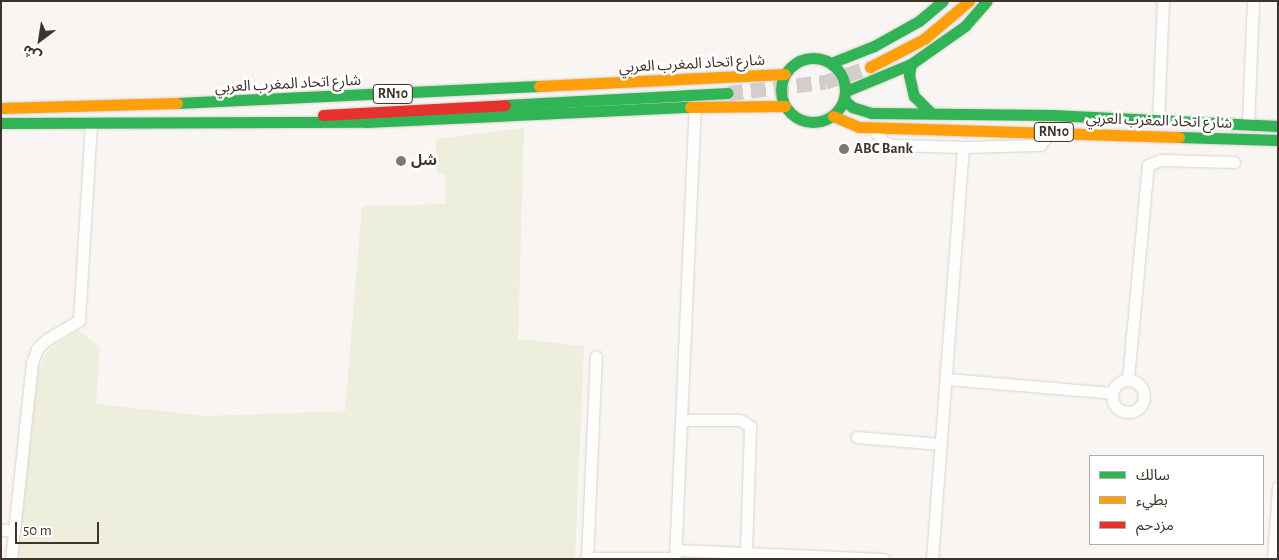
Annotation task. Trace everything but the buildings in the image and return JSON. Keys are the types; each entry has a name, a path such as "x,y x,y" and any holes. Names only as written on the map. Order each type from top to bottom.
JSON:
{"main road":[{"path":"944,1 919,21 882,42 831,63 806,59 785,74 781,93 785,106 806,122 816,123 832,116 845,96 912,64 965,26 987,1"},
{"path":"870,67 924,39 969,1"},
{"path":"831,63 842,75 845,96"},
{"path":"912,64 909,75 912,91 921,106 930,112"},
{"name":"شارع اتحاد المغرب العربي","path":"1,108 220,102 785,74"},
{"path":"219,121 728,93"},
{"name":"شارع اتحاد المغرب العربي","path":"845,96 862,112 930,112 1278,126"},
{"name":"RN10","path":"1,123 453,120 758,104 785,106"},
{"name":"شارع اتحاد المغرب العربي","path":"832,116 845,124 873,128 1278,140"}],"street":[{"path":"1158,120 1163,1"},
{"path":"1248,125 1253,1"},
{"path":"676,555 695,108"},
{"path":"11,559 32,362 37,349 46,340 79,320 91,122"},
{"path":"873,128 883,142 893,145 963,147 1040,145 1050,132"},
{"path":"932,559 963,147"},
{"path":"1128,379 1148,166 1161,160 1234,162"},
{"path":"596,356 587,558 746,551 884,559"},
{"path":"947,379 1112,393"},
{"path":"1112,393 1119,409 1136,410 1144,401 1143,388 1128,379"},
{"path":"1112,393 1118,383 1128,379"},
{"path":"683,420 740,420 750,426 746,551"},
{"path":"857,437 941,444"},
{"path":"1273,559 1278,487"},
{"path":"1,530 14,530"}],"green space":[{"path":"524,128 518,339 584,346 575,559 17,559 38,371 49,349 78,330 100,347 96,404 206,416 345,411 362,206 445,204 445,175 437,173 436,139"}],"tunnel":[{"path":"728,93 825,82 870,67"}],"traffic: fast":[{"path":"831,63 874,46 919,21 943,1"},
{"path":"846,91 911,64 965,26 987,1"},
{"path":"807,58 819,58 836,67 843,78 845,90 843,102 836,113 819,122 807,122 795,117 786,108 781,96 781,84 786,72 795,63 807,58"},
{"path":"911,64 909,75 914,96 930,112"},
{"path":"177,103 539,86"},
{"path":"505,105 728,93"},
{"path":"844,100 852,107 872,113 1052,115 1278,126"},
{"path":"1,123 366,122 690,107"},
{"path":"1179,137 1278,140"}],"traffic: slow":[{"path":"870,67 924,39 969,1"},
{"path":"539,86 785,74"},
{"path":"1,108 177,103"},
{"path":"690,107 785,106"},
{"path":"833,116 859,127 1179,137"}],"traffic: jam":[{"path":"323,115 505,105"}],"place":[{"name":"ABC Bank","path":"844,149"},
{"name":"شل","path":"401,161"}]}
